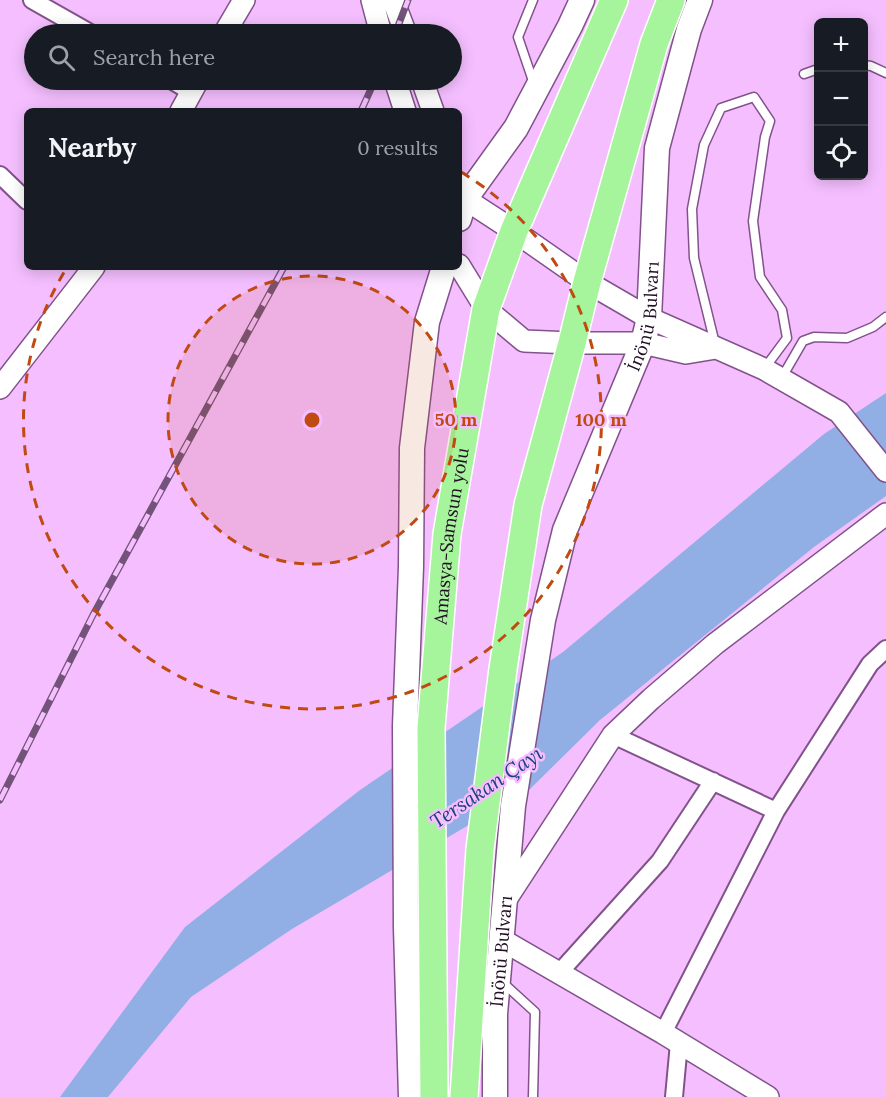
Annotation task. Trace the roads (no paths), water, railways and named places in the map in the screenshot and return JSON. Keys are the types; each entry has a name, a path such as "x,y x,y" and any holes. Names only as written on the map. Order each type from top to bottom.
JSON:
{"highway":[{"name":"Amasya-Samsun yolu","path":"434,1097 432,895 418,727 447,534 486,309 514,231 614,0"},
{"path":"464,1097 480,849 503,669 528,506 587,282 654,44 670,0"}],"main road":[{"path":"462,199 516,128 582,0"},
{"name":"İnönü Bulvarı","path":"495,1097 495,1014 513,806 543,620 565,530 643,343 649,318 657,148 688,29 700,0"},
{"path":"411,1097 406,928 418,727 411,567 412,448 427,322 443,270"}],"street":[{"path":"32,0 74,24"},
{"path":"230,24 244,0"},
{"path":"372,0 378,24"},
{"path":"393,0 402,24"},
{"path":"183,108 193,90"},
{"path":"398,90 404,108"},
{"path":"426,90 432,108"},
{"path":"0,175 24,198"},
{"path":"462,201 514,231 587,282 649,318 772,374 839,412 886,471"},
{"path":"0,388 92,270"},
{"path":"462,270 486,309 524,341 643,343 686,353 716,348"},
{"path":"505,901 613,735 651,699 716,644 886,514"},
{"path":"674,1097 671,1038 776,811 870,664 886,649"},
{"path":"613,735 776,811"},
{"path":"559,973 660,861 713,781"},
{"path":"502,940 768,1097"}],"lane":[{"path":"532,0 518,37 536,90"},
{"path":"868,66 886,73"},
{"path":"804,74 814,71"},
{"path":"716,348 694,258 692,209 704,145 721,108 754,97 770,121 765,137 753,221 760,277 782,310 787,338 772,374"},
{"path":"772,374 803,341 814,337 847,338 873,327 886,317"},
{"path":"499,979 535,1012 532,1097"}],"water":[{"name":"Tersakan Çayı","path":"886,393 886,496 814,547 600,720 530,789 292,929 191,997 108,1097 60,1097 185,927 360,790 563,652 824,434"}],"railway":[{"path":"399,24 408,0"},
{"path":"362,108 370,90"},
{"path":"0,800 93,615 282,270"}]}
